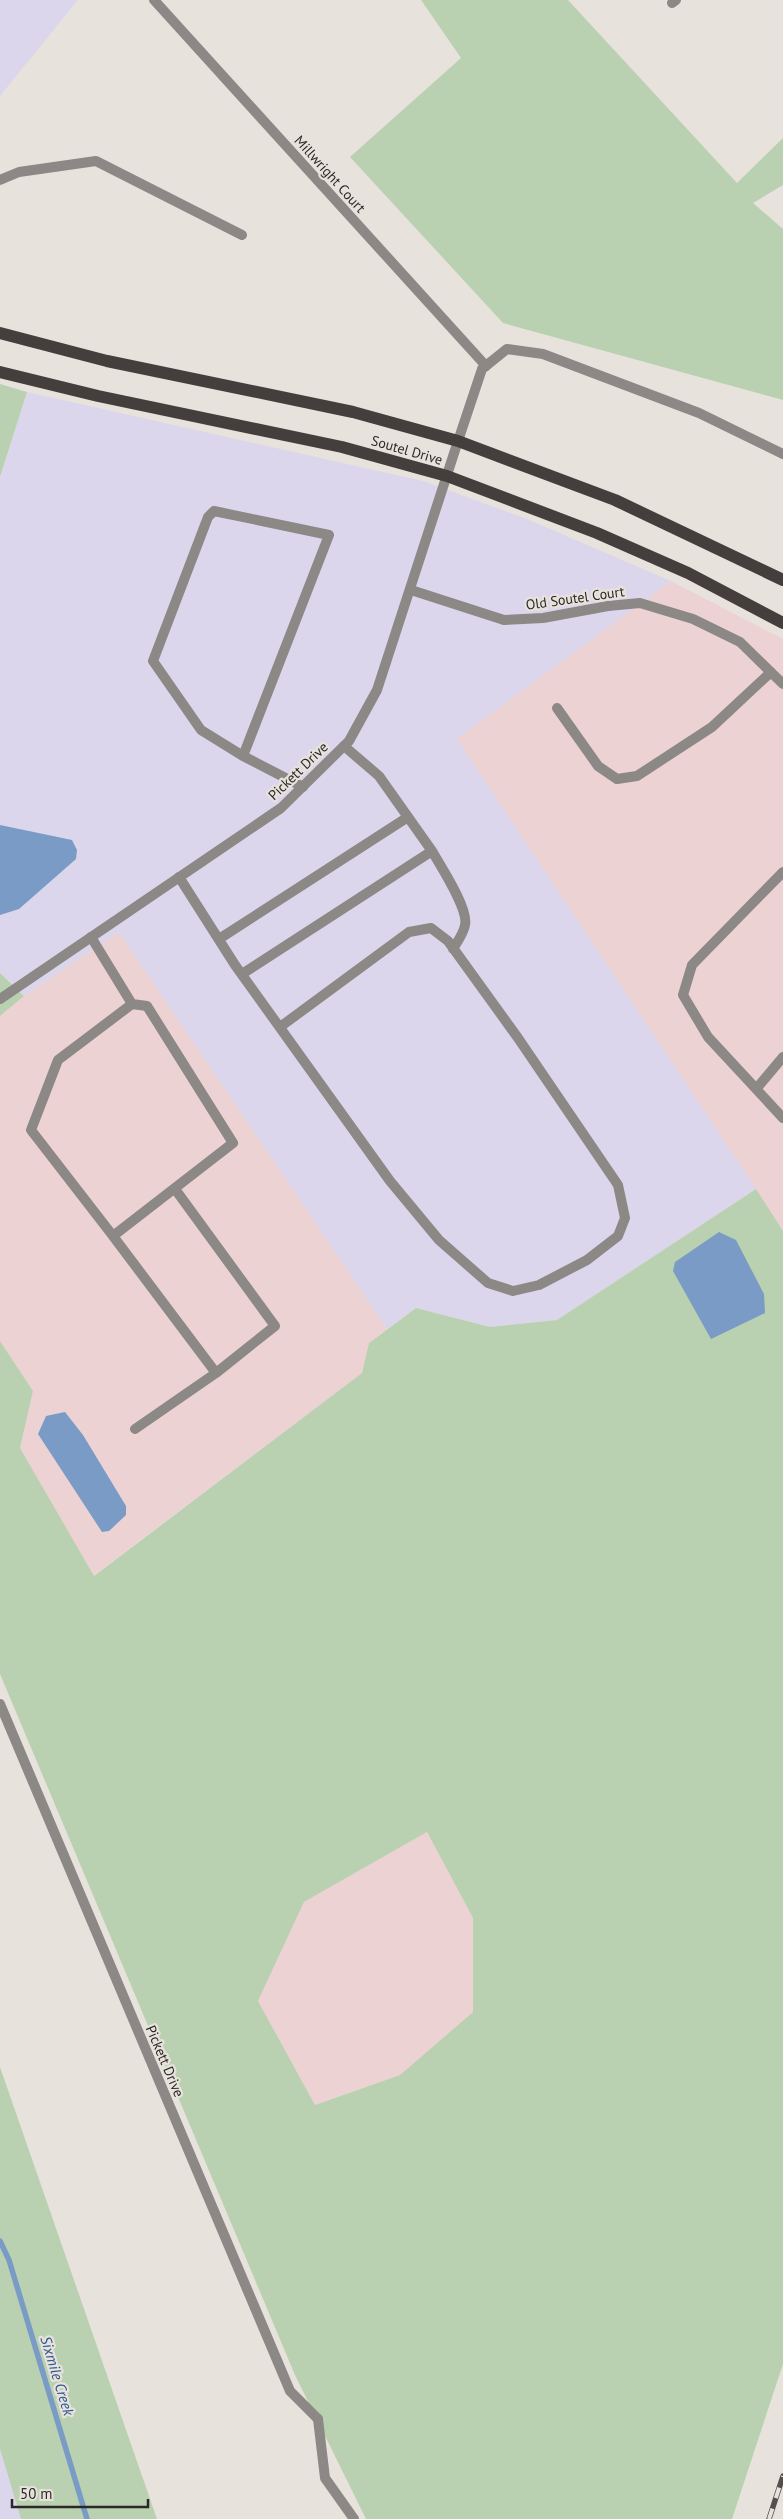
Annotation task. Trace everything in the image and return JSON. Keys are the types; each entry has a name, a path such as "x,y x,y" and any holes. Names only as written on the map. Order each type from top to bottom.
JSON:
{"main road":[{"name":"Soutel Drive","path":"0,333 107,361 354,412 458,441 615,500 783,580"},
{"name":"Soutel Drive","path":"0,372 98,396 342,447 447,476 597,533 688,573 783,623"}],"street":[{"name":"Millwright Court","path":"154,0 486,366"},
{"path":"0,180 19,172 96,161 242,235"},
{"path":"486,366 507,349 543,354 699,413 783,454"},
{"name":"Pickett Drive","path":"0,998 281,808 349,741 377,690 482,369 486,366"},
{"path":"244,756 329,535 214,511 208,517 153,661 201,730 244,756 303,786"},
{"name":"Old Soutel Court","path":"411,590 504,620 543,618 608,606 640,603 692,619 740,642 783,684"},
{"path":"557,708 598,766 617,779 637,776 712,727 771,672"},
{"path":"344,746 379,776 449,878 463,911 466,924 453,949"},
{"path":"219,939 408,817"},
{"path":"242,974 432,851"},
{"path":"783,872 692,965 683,995 708,1037 783,1118"},
{"path":"179,877 242,974 390,1181 440,1240 488,1283 513,1291 539,1285 587,1260 618,1236 625,1218 618,1185 518,1038 448,941 432,928 409,932 280,1027"},
{"path":"91,937 132,1004"},
{"path":"113,1236 233,1143 147,1006 132,1004 58,1060 31,1130 216,1373"},
{"path":"757,1088 783,1057"},
{"path":"135,1429 216,1373 275,1326 175,1189"},
{"name":"Pickett Drive","path":"0,1704 290,2391 318,2419 325,2478 354,2519"}],"shaded area":[{"path":"0,0 78,0 0,96"},
{"path":"27,392 423,481 527,519 671,581 457,739 756,1189 557,1320 490,1327 416,1308 387,1329 119,932 24,996 0,973 0,477"},
{"path":"671,581 783,639 783,1231 457,739"},
{"path":"119,932 387,1329 369,1343 362,1373 93,1576 20,1448 33,1391 0,1341 0,1016 24,996"},
{"path":"427,1832 473,1918 473,2012 400,2075 315,2105 258,2001 304,1902"},
{"path":"0,2449 21,2519 0,2519"}],"green space":[{"path":"421,0 568,0 737,183 783,138 783,185 753,203 783,229 783,400 503,323 350,157 461,58"},
{"path":"0,384 27,392 0,477"},
{"path":"0,973 24,996 0,1016"},
{"path":"756,1189 783,1231 783,2364 732,2519 366,2519 295,2375 0,1674 0,1341 33,1391 20,1448 94,1576 362,1373 369,1343 416,1308 490,1327 557,1320","holes":["427,1832 473,1918 473,2012 400,2075 315,2105 258,2001 304,1902"]},
{"path":"0,2067 157,2519 21,2519 0,2449"}],"water":[{"path":"0,825 72,840 77,850 76,859 19,909 0,915"},
{"path":"719,1232 736,1240 764,1294 765,1313 711,1339 673,1271 675,1262"},
{"path":"65,1412 83,1435 126,1506 126,1515 109,1531 102,1532 38,1434 46,1416"}],"waterway":[{"name":"Sixmile Creek","path":"0,2241 9,2260 87,2519"}],"railway":[{"path":"769,2519 783,2476"}]}
